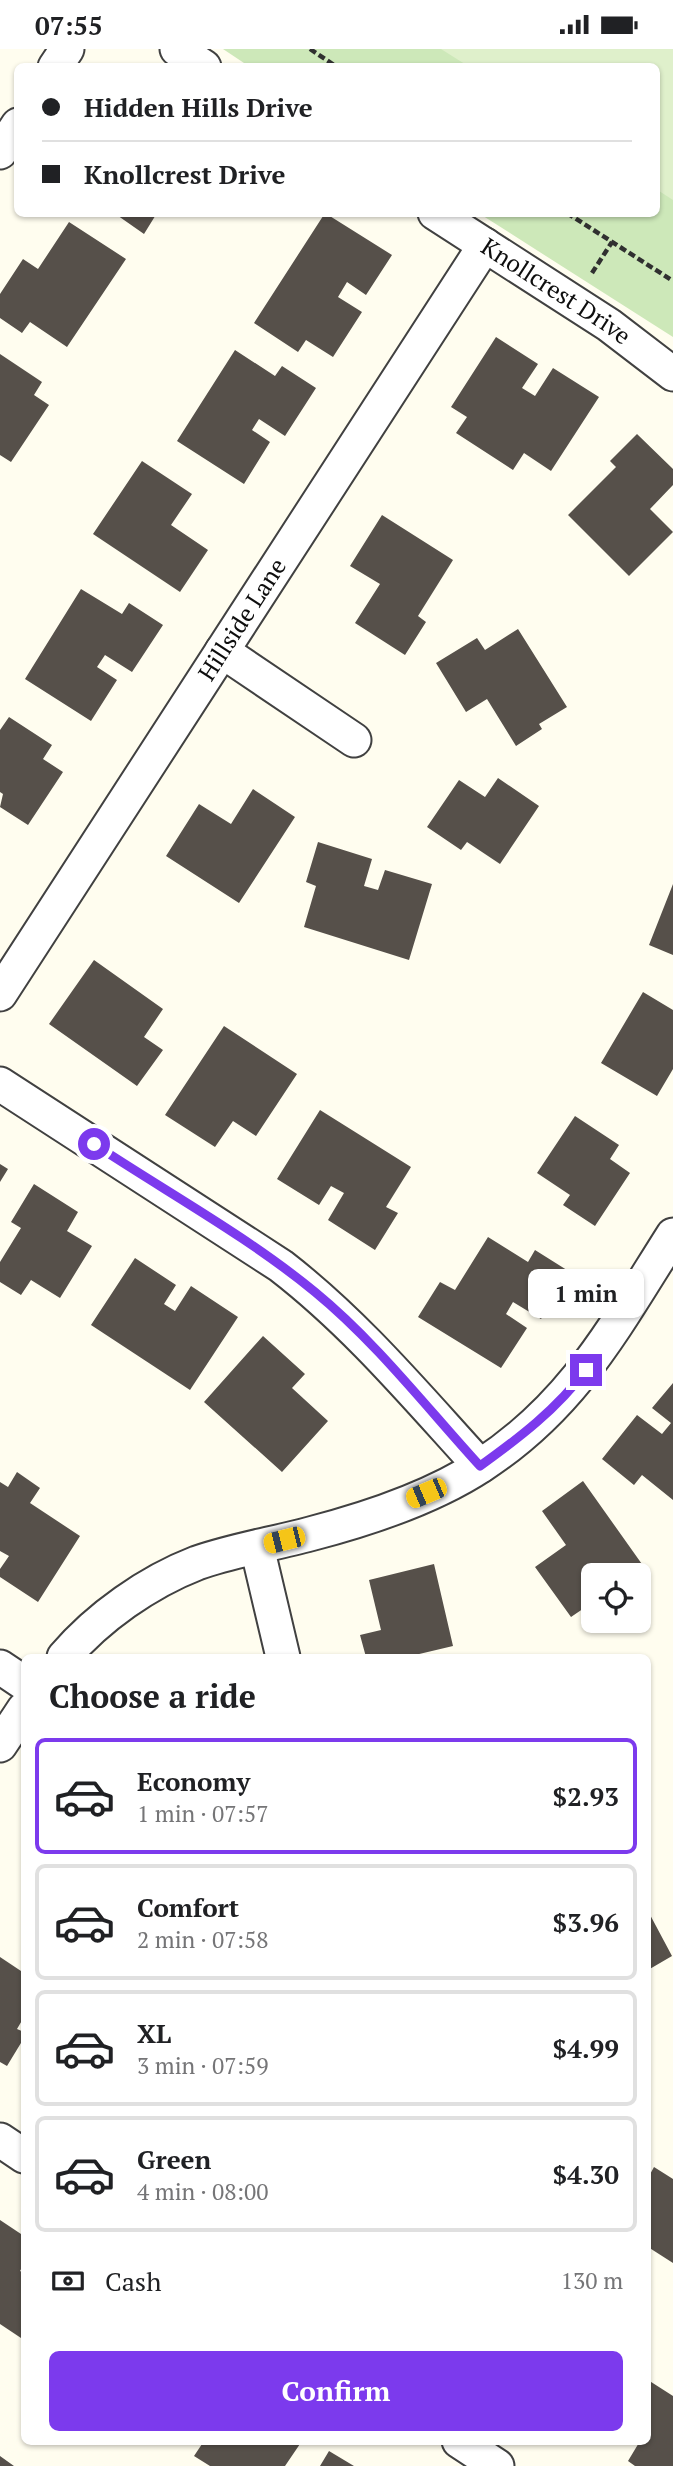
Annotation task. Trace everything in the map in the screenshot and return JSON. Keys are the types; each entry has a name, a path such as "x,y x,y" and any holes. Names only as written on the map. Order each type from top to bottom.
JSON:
{"street":[{"path":"177,49 198,63"},
{"path":"0,152 14,131"},
{"name":"Knollcrest Drive","path":"441,217 609,325 673,374"},
{"name":"Hillside Lane","path":"0,994 485,245"},
{"path":"222,651 354,740"},
{"path":"0,1084 281,1266 317,1294 353,1326 480,1466"},
{"path":"67,1654 112,1612 158,1581 198,1563 369,1517 480,1466 530,1430 572,1388 673,1235"},
{"path":"257,1547 281,1654"},
{"path":"0,1667 21,1681"},
{"path":"0,1745 21,1714"},
{"path":"0,2140 21,2155"},
{"path":"464,2445 497,2466"}],"path":[{"path":"310,49 331,63"},
{"path":"573,217 673,281"},
{"path":"587,280 612,242"}],"green space":[{"path":"223,49 673,49 673,337 485,217 660,217 660,63 244,63"},
{"path":"441,49 673,49 673,200 660,192 660,63 463,63"}],"building":[{"path":"120,217 155,217 144,234"},
{"path":"322,217 331,217 392,255 366,295 347,282 338,297 362,312 333,357 306,340 298,352 254,323"},
{"path":"69,222 126,259 67,347 30,322 22,333 0,318 0,294 23,259 38,269"},
{"path":"496,337 538,364 522,388 535,396 553,368 599,397 551,471 524,453 513,470 456,433 467,417 451,407"},
{"path":"235,350 275,376 282,366 316,388 285,436 259,419 252,430 270,442 244,484 177,441"},
{"path":"0,354 42,382 34,395 49,405 11,462 0,455"},
{"path":"637,434 673,469 673,485 650,509 673,532 629,576 568,515 616,467 610,461"},
{"path":"142,461 192,494 171,525 208,550 180,592 93,534"},
{"path":"382,515 453,560 418,616 426,622 405,655 355,623 380,584 350,566"},
{"path":"81,589 122,614 129,603 163,625 132,672 105,655 97,667 117,680 91,721 25,679"},
{"path":"518,629 567,707 539,724 542,729 516,746 487,699 466,712 436,663 477,638 485,650"},
{"path":"9,717 52,745 43,759 63,772 28,825 0,807 3,794 0,792 0,730"},
{"path":"498,778 539,806 500,864 467,842 461,850 427,827 459,780 485,797"},
{"path":"253,789 295,817 239,903 166,856 199,804 231,824"},
{"path":"318,842 372,859 364,886 378,890 385,870 432,884 409,960 304,927 316,886 306,882"},
{"path":"673,884 673,955 649,945"},
{"path":"94,960 163,1009 144,1037 163,1050 137,1086 49,1024"},
{"path":"643,992 673,1010 673,1069 657,1096 601,1063"},
{"path":"224,1026 297,1074 256,1136 233,1121 215,1147 165,1115"},
{"path":"320,1110 411,1167 386,1207 398,1213 375,1250 328,1220 344,1193 331,1186 319,1205 277,1179"},
{"path":"575,1116 619,1145 610,1159 630,1173 595,1226 563,1205 570,1195 537,1173"},
{"path":"0,1164 8,1169 0,1182"},
{"path":"34,1184 78,1212 67,1231 92,1246 60,1298 31,1280 21,1295 0,1282 0,1262 21,1228 11,1222"},
{"path":"488,1237 528,1262 535,1250 570,1272 541,1319 513,1302 506,1314 527,1328 501,1368 418,1317 440,1282 455,1290"},
{"path":"135,1258 176,1285 164,1304 175,1311 191,1286 238,1317 190,1390 91,1325"},
{"path":"263,1336 305,1374 292,1388 328,1421 282,1472 204,1402"},
{"path":"673,1383 673,1500 642,1475 634,1485 602,1459 637,1415 662,1434 671,1423 652,1408"},
{"path":"17,1472 40,1488 30,1503 80,1536 38,1602 0,1577 0,1569 9,1556 0,1551 0,1482 8,1487"},
{"path":"583,1481 641,1563 581,1563 581,1610 571,1617 535,1567 566,1545 542,1511"},
{"path":"434,1564 453,1646 419,1654 365,1654 360,1635 381,1630 369,1580"},
{"path":"651,1917 672,1956 651,1968"},
{"path":"0,1957 21,1971 21,2022 17,2029 21,2031 21,2043 7,2066 0,2062"},
{"path":"654,2167 673,2179 673,2263 651,2249 651,2172"},
{"path":"0,2220 21,2234 21,2338 0,2324"},
{"path":"651,2382 673,2396 673,2466 635,2466 628,2461 638,2445 651,2445"},
{"path":"201,2445 299,2445 285,2466 210,2466 194,2456"},
{"path":"329,2451 354,2466 320,2466"},
{"path":"0,2456 14,2466 0,2466"}],"route":[{"path":"94,1144 281,1266 317,1294 353,1326 480,1466 530,1430 586,1370"}]}
